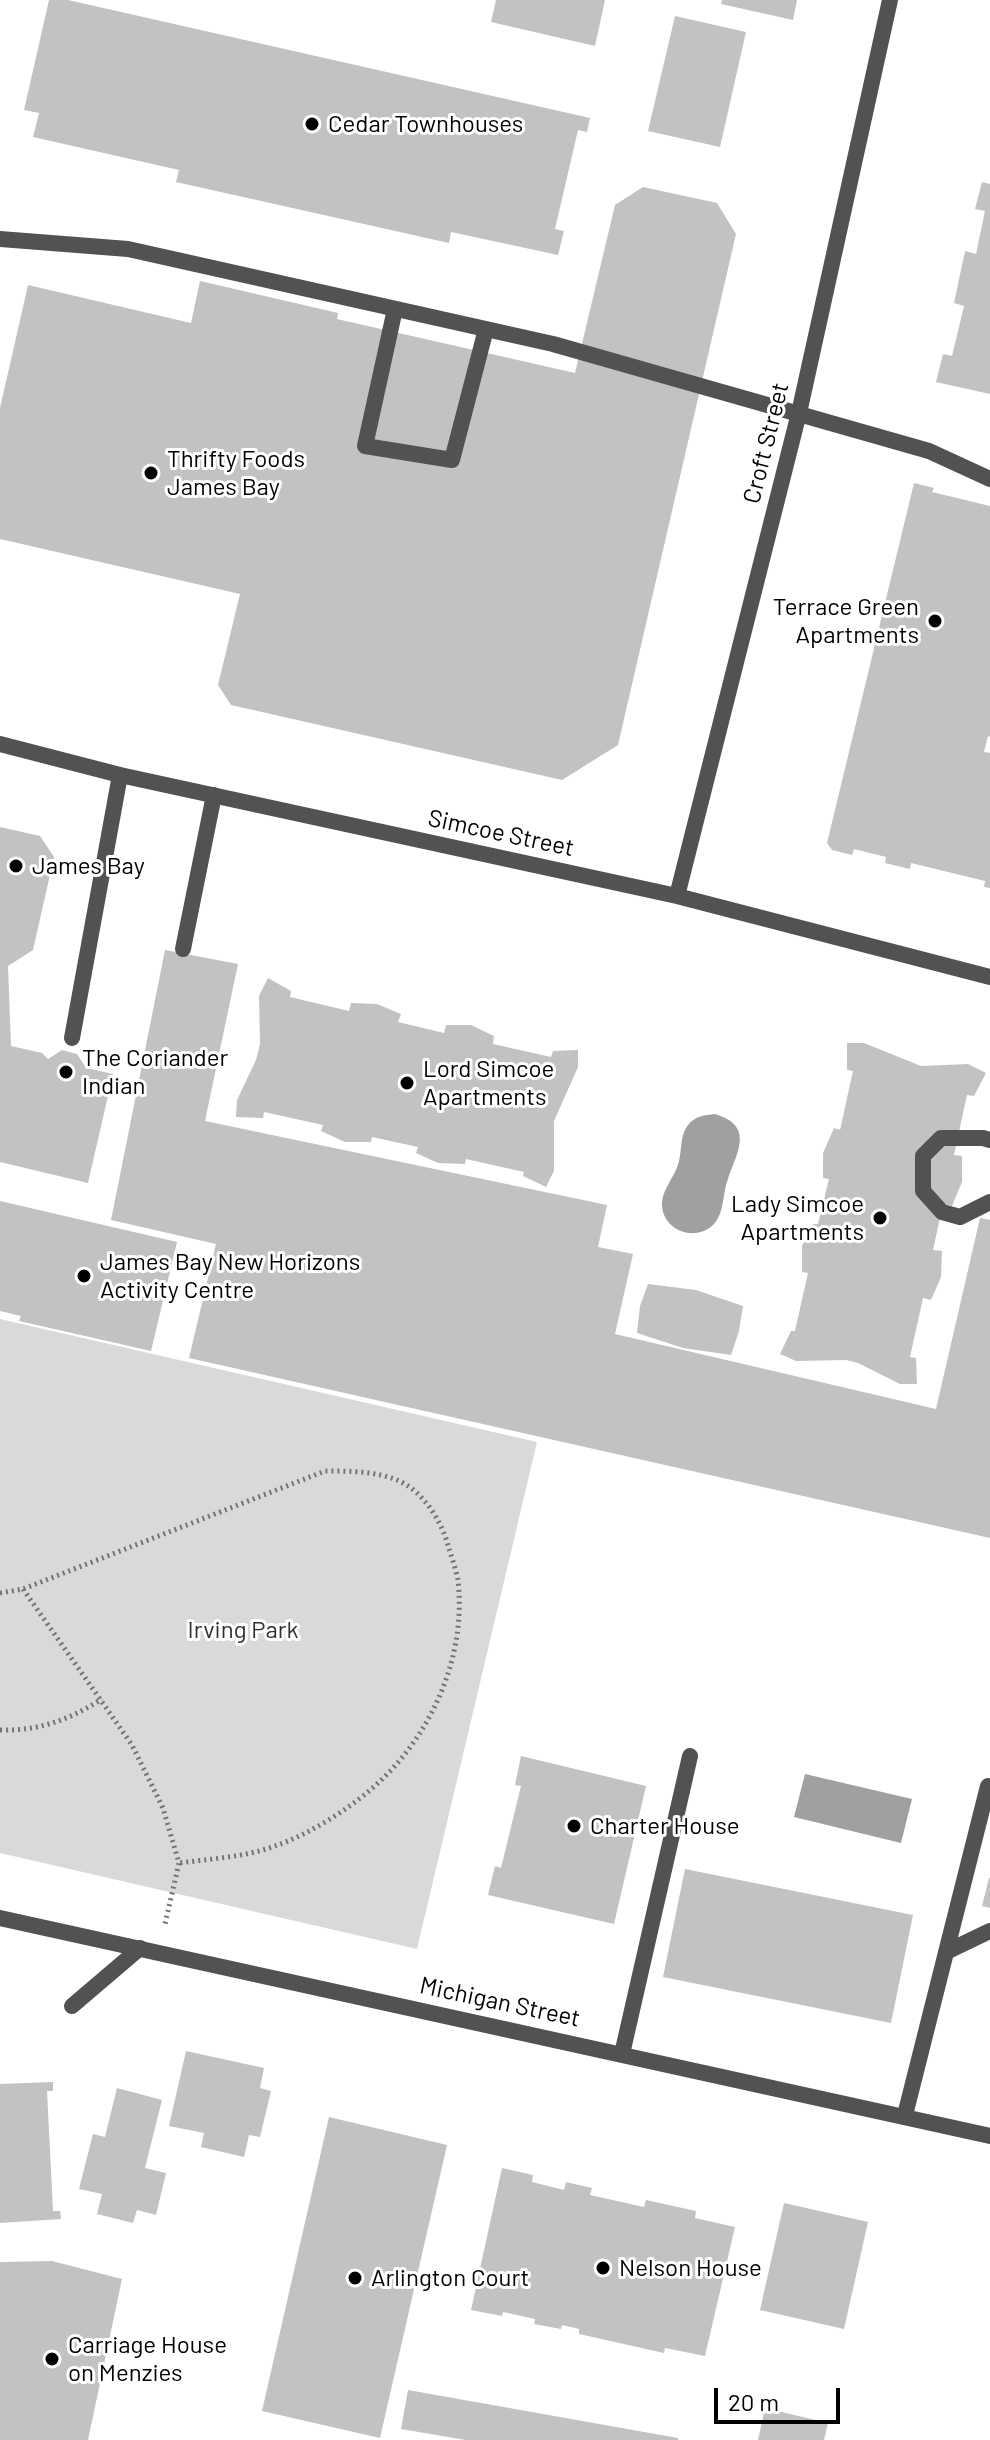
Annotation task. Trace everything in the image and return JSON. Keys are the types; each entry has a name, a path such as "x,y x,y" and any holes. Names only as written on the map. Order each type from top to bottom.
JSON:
{"street":[{"name":"Croft Street","path":"677,896 799,413 890,0"},
{"path":"0,239 128,249 553,344 929,451 990,479"},
{"path":"395,309 365,446 452,460 486,329"},
{"name":"Simcoe Street","path":"0,744 120,775 677,896 990,977"},
{"path":"72,1038 120,775"},
{"path":"183,949 214,795"},
{"path":"990,1140 941,1138 923,1156 923,1191 942,1212 960,1217 990,1202"},
{"path":"622,2054 690,1756"},
{"path":"905,2115 988,1786 990,1791"},
{"name":"Michigan Street","path":"0,1918 990,2136"},
{"path":"946,1952 990,1931"},
{"path":"72,2006 140,1948"}],"path":[{"path":"0,1593 23,1589 325,1471 355,1471 399,1480 425,1501 443,1526 458,1579 458,1622 448,1676 430,1718 406,1754 369,1791 320,1824 275,1846 234,1856 179,1863"},
{"path":"23,1589 132,1745 163,1808 179,1863 157,1952"},
{"path":"0,1730 28,1730 52,1725 102,1699"}],"green space":[{"name":"Irving Park","path":"0,1319 537,1442 417,1949 0,1853"}],"shaded area":[{"path":"715,1114 735,1125 740,1141 717,1220 706,1230 689,1233 668,1222 662,1206 664,1194 677,1167 685,1129 697,1118"},
{"path":"805,1774 912,1799 901,1843 794,1817"}],"building":[{"name":"Cedar Townhouses","path":"49,0 68,0 590,118 587,132 578,130 555,229 564,231 558,255 451,232 449,243 176,182 179,170 33,137 39,113 24,110"},
{"path":"496,0 605,0 595,46 491,22"},
{"path":"722,0 797,0 793,20 721,4"},
{"path":"675,16 746,32 720,147 648,131"},
{"path":"982,182 990,184 990,394 936,382 943,354 952,356 964,306 954,303 965,251 976,254 985,211 975,209"},
{"path":"643,187 717,203 736,234 618,745 562,780 231,705 218,685 240,594 0,539 0,408 28,285 191,323 200,281 338,313 337,319 575,373 615,205"},
{"name":"Terrace Green Apartments","path":"914,483 934,488 932,492 990,506 990,737 984,752 990,753 990,888 984,887 985,881 911,863 910,869 885,863 886,857 854,849 852,855 832,850 827,843"},
{"path":"0,827 40,836 54,857 33,950 8,966 11,1046 42,1053 48,1059 62,1050 77,1054 86,1068 113,1074 88,1183 0,1162"},
{"path":"165,950 238,964 205,1121 607,1205 598,1247 633,1254 615,1334 936,1409 980,1218 990,1220 990,1538 189,1358 216,1244 111,1220"},
{"name":"Lord Simcoe Apartments","path":"268,978 291,991 290,997 349,1011 351,1003 377,1004 401,1014 398,1022 444,1033 446,1025 471,1025 494,1036 493,1044 551,1057 553,1051 578,1050 578,1067 554,1121 554,1171 546,1187 523,1176 524,1172 466,1159 465,1164 438,1163 416,1153 418,1147 372,1137 371,1142 345,1142 321,1131 323,1125 264,1112 263,1118 236,1117 237,1100 260,1044 259,996"},
{"name":"Lady Simcoe Apartments","path":"847,1043 864,1043 921,1066 968,1064 986,1073 974,1096 967,1095 954,1155 962,1156 962,1182 952,1206 943,1204 933,1250 942,1251 941,1277 931,1300 923,1298 910,1357 916,1358 917,1384 900,1384 846,1360 796,1361 780,1354 791,1331 795,1331 808,1273 802,1272 802,1246 813,1224 818,1224 829,1179 823,1178 823,1153 834,1128 840,1130 853,1071 847,1070"},
{"name":"James Bay New Horizons Activity Centre","path":"0,1201 177,1242 151,1351 19,1321 21,1316 0,1311"},
{"path":"648,1284 696,1290 743,1306 731,1355 683,1348 637,1333 640,1306"},
{"name":"Charter House","path":"521,1756 646,1786 614,1924 488,1895 495,1866 501,1868 521,1786 515,1785"},
{"path":"685,1869 913,1915 891,2023 663,1977"},
{"path":"990,1878 990,1908 982,1906"},
{"path":"186,2051 264,2068 260,2088 271,2091 260,2137 249,2135 244,2157 201,2147 204,2133 169,2126"},
{"path":"53,2082 53,2091 47,2091 53,2211 60,2211 61,2219 0,2223 0,2084"},
{"path":"117,2088 162,2100 145,2168 166,2173 156,2215 137,2210 133,2223 97,2214 102,2194 79,2189 93,2134 105,2137"},
{"name":"Arlington Court","path":"329,2117 447,2145 380,2438 262,2411"},
{"name":"Nelson House","path":"502,2168 533,2175 532,2182 564,2190 566,2182 592,2188 590,2195 644,2207 646,2200 696,2211 695,2218 735,2227 705,2356 665,2348 664,2353 579,2334 579,2329 562,2325 561,2329 534,2324 535,2319 503,2312 502,2316 471,2310"},
{"path":"784,2203 868,2222 844,2329 760,2310"},
{"name":"Carriage House on Menzies","path":"52,2261 122,2279 88,2440 0,2440 0,2262"},
{"path":"408,2390 678,2440 466,2440 401,2429"},
{"path":"765,2408 828,2423 824,2440 758,2440"}],"place":[{"name":"Cedar Townhouses","path":"312,124"},
{"name":"Thrifty Foods James Bay","path":"151,473"},
{"name":"Terrace Green Apartments","path":"935,621"},
{"name":"James Bay","path":"16,866"},
{"name":"The Coriander Indian","path":"66,1072"},
{"name":"Lord Simcoe Apartments","path":"407,1083"},
{"name":"Lady Simcoe Apartments","path":"880,1218"},
{"name":"James Bay New Horizons Activity Centre","path":"84,1276"},
{"name":"Charter House","path":"574,1826"},
{"name":"Nelson House","path":"603,2268"},
{"name":"Arlington Court","path":"355,2278"},
{"name":"Carriage House on Menzies","path":"52,2359"}]}
